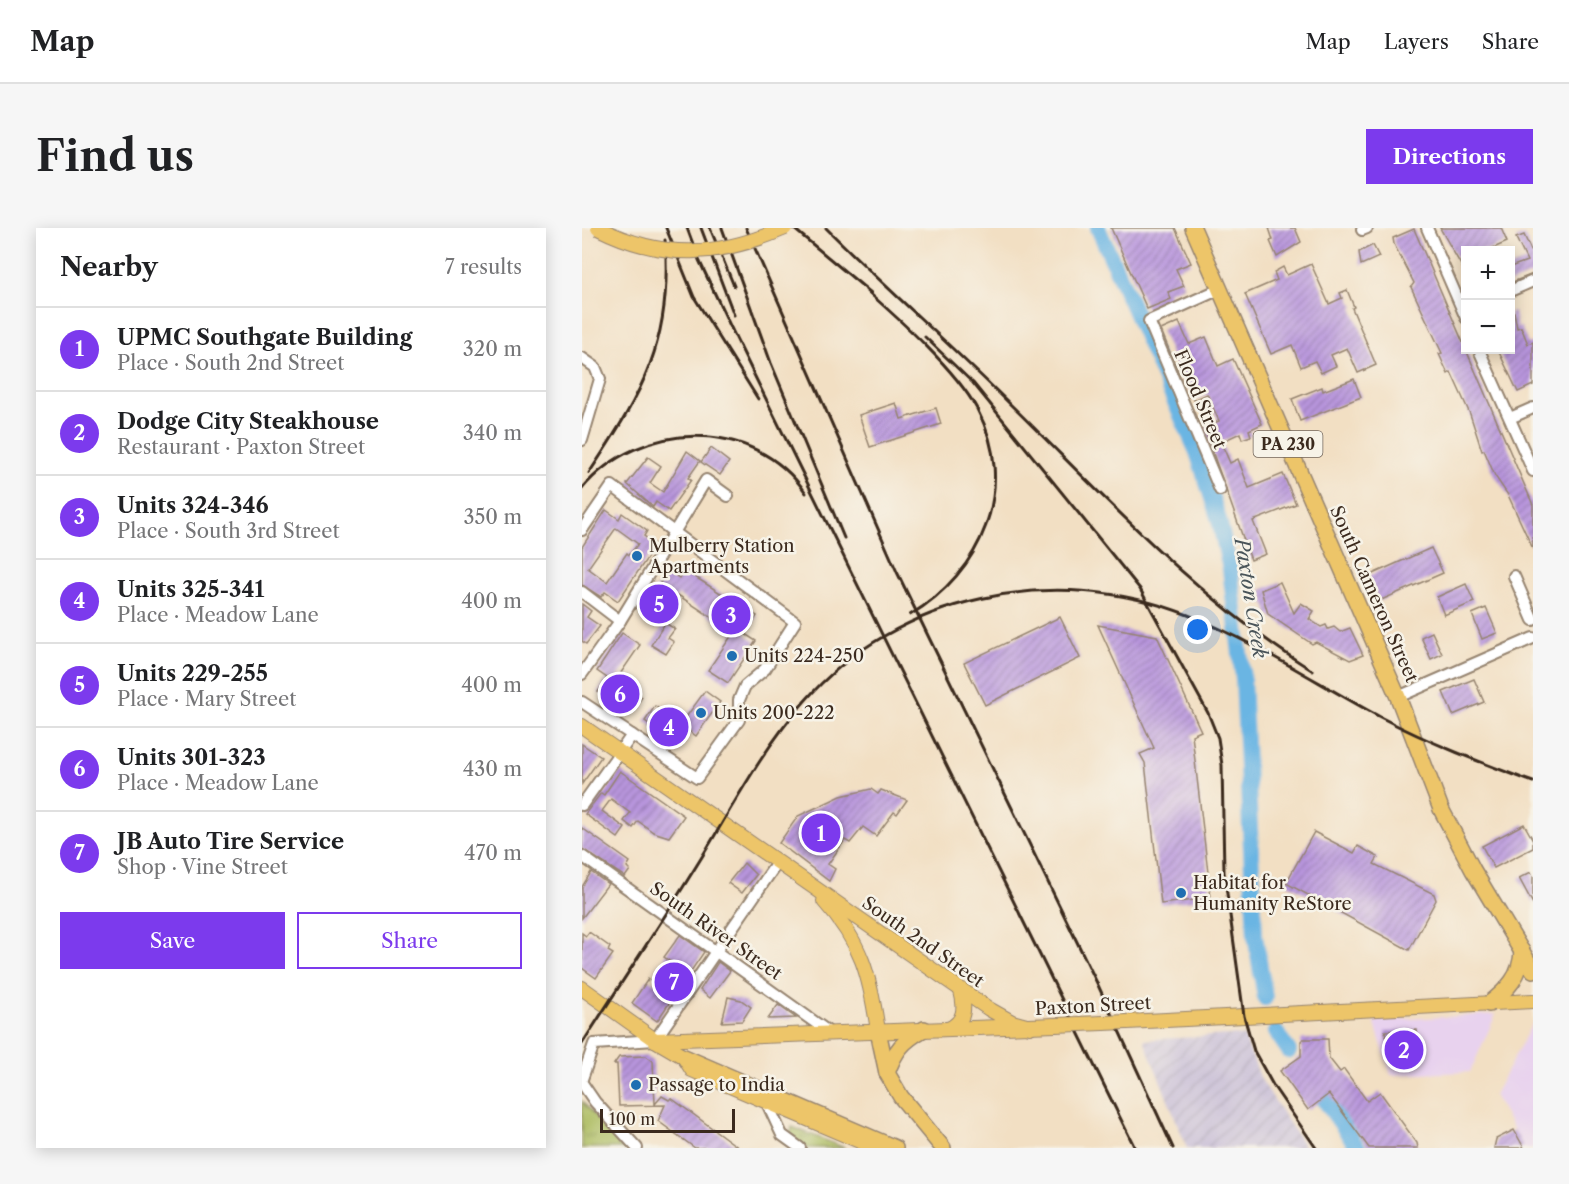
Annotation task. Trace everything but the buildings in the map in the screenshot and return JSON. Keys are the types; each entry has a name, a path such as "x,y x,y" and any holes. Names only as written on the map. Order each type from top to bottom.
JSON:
{"highway":[{"name":"South Cameron Street","path":"1193,228 1398,697 1441,809 1473,870 1533,970"},
{"path":"1489,1004 1515,979 1522,951"},
{"path":"887,1073 893,1054 903,1041 924,1029"},
{"path":"878,1031 887,1073 916,1116 943,1148"},
{"path":"684,1057 895,1148"}],"main road":[{"path":"598,228 645,247 694,252 740,246 785,228"},
{"name":"South 2nd Street","path":"582,726 961,991 1002,1017 1030,1027"},
{"name":"South 2nd Street","path":"800,879 824,902 855,941 868,974 878,1031"},
{"path":"582,988 655,1040 684,1057 692,1070 768,1105 876,1148"},
{"path":"948,1029 957,1024 962,1017 961,991"},
{"name":"Paxton Street","path":"655,1040 1030,1027 1533,1001"}],"street":[{"path":"1427,228 1461,305"},
{"path":"1515,289 1531,281"},
{"name":"Flood Street","path":"1220,289 1149,321 1220,490"},
{"path":"1481,354 1533,471"},
{"path":"582,358 600,374 600,384 582,440"},
{"path":"1510,418 1533,408"},
{"path":"582,674 621,621 706,480 728,496"},
{"path":"582,530 612,486 795,622 765,669 745,686 739,700 739,720 697,778 582,702"},
{"path":"1514,576 1533,620"},
{"path":"582,592 621,621"},
{"path":"1398,697 1533,638"},
{"path":"582,805 632,735"},
{"name":"South River Street","path":"582,856 830,1033"},
{"path":"582,1078 594,1044 655,1040 777,863"},
{"path":"582,1083 595,1102 637,1148"},
{"path":"768,1105 782,1135 800,1148"}],"shaded area":[{"path":"1496,1014 1470,1072 1391,1075 1374,1021"},
{"path":"1533,1022 1533,1148 1524,1148 1494,1095"},
{"path":"1244,1036 1261,1079 1305,1148 1187,1148 1144,1040"}],"green space":[{"path":"582,1101 623,1148 582,1148"},
{"path":"792,1127 845,1148 807,1148 790,1136"}],"waterway":[{"name":"Paxton Creek","path":"1098,228 1197,452 1219,520 1230,569 1243,679 1255,935 1265,998"},
{"name":"Paxton Creek","path":"1276,1032 1289,1051"},
{"name":"Paxton Creek","path":"1311,1081 1358,1148"}],"railway":[{"path":"666,228 694,297 758,399"},
{"path":"687,228 699,260 733,332 1135,1148"},
{"path":"701,228 734,315"},
{"path":"710,228 734,286"},
{"path":"722,228 771,363 844,538"},
{"path":"746,228 897,572 1097,983 1173,1148"},
{"path":"793,228 871,293"},
{"path":"826,228 1154,546 1230,612 1313,671"},
{"path":"589,473 625,416 650,364 659,336 664,307 665,240"},
{"path":"866,290 942,362 968,394 977,409 989,439 994,468 993,497 986,526 973,552 956,576 935,597 910,615"},
{"path":"925,337 973,383 1140,589 1208,713 1218,738 1222,765 1224,872 1244,1016 1254,1051 1274,1087 1316,1148"},
{"path":"582,489 606,466 634,450 664,440 696,436 727,440 757,450 783,468 806,493"},
{"path":"582,1044 686,883 761,759 804,702 842,665 885,636 932,613 982,598 1033,591 1086,591 1137,599 1188,615 1262,650 1400,727 1533,782"}],"place":[{"name":"Mulberry Station Apartments","path":"637,556"},
{"name":"Units 229-255","path":"659,604"},
{"name":"Units 324-346","path":"731,615"},
{"name":"Units 224-250","path":"732,656"},
{"name":"Units 301-323","path":"620,694"},
{"name":"Units 200-222","path":"701,713"},
{"name":"Units 325-341","path":"669,727"},
{"name":"UPMC Southgate Building","path":"821,833"},
{"name":"Habitat for Humanity ReStore","path":"1181,893"},
{"name":"JB Auto Tire Service","path":"674,982"},
{"name":"Dodge City Steakhouse","path":"1404,1050"},
{"name":"Passage to India","path":"636,1085"}]}
